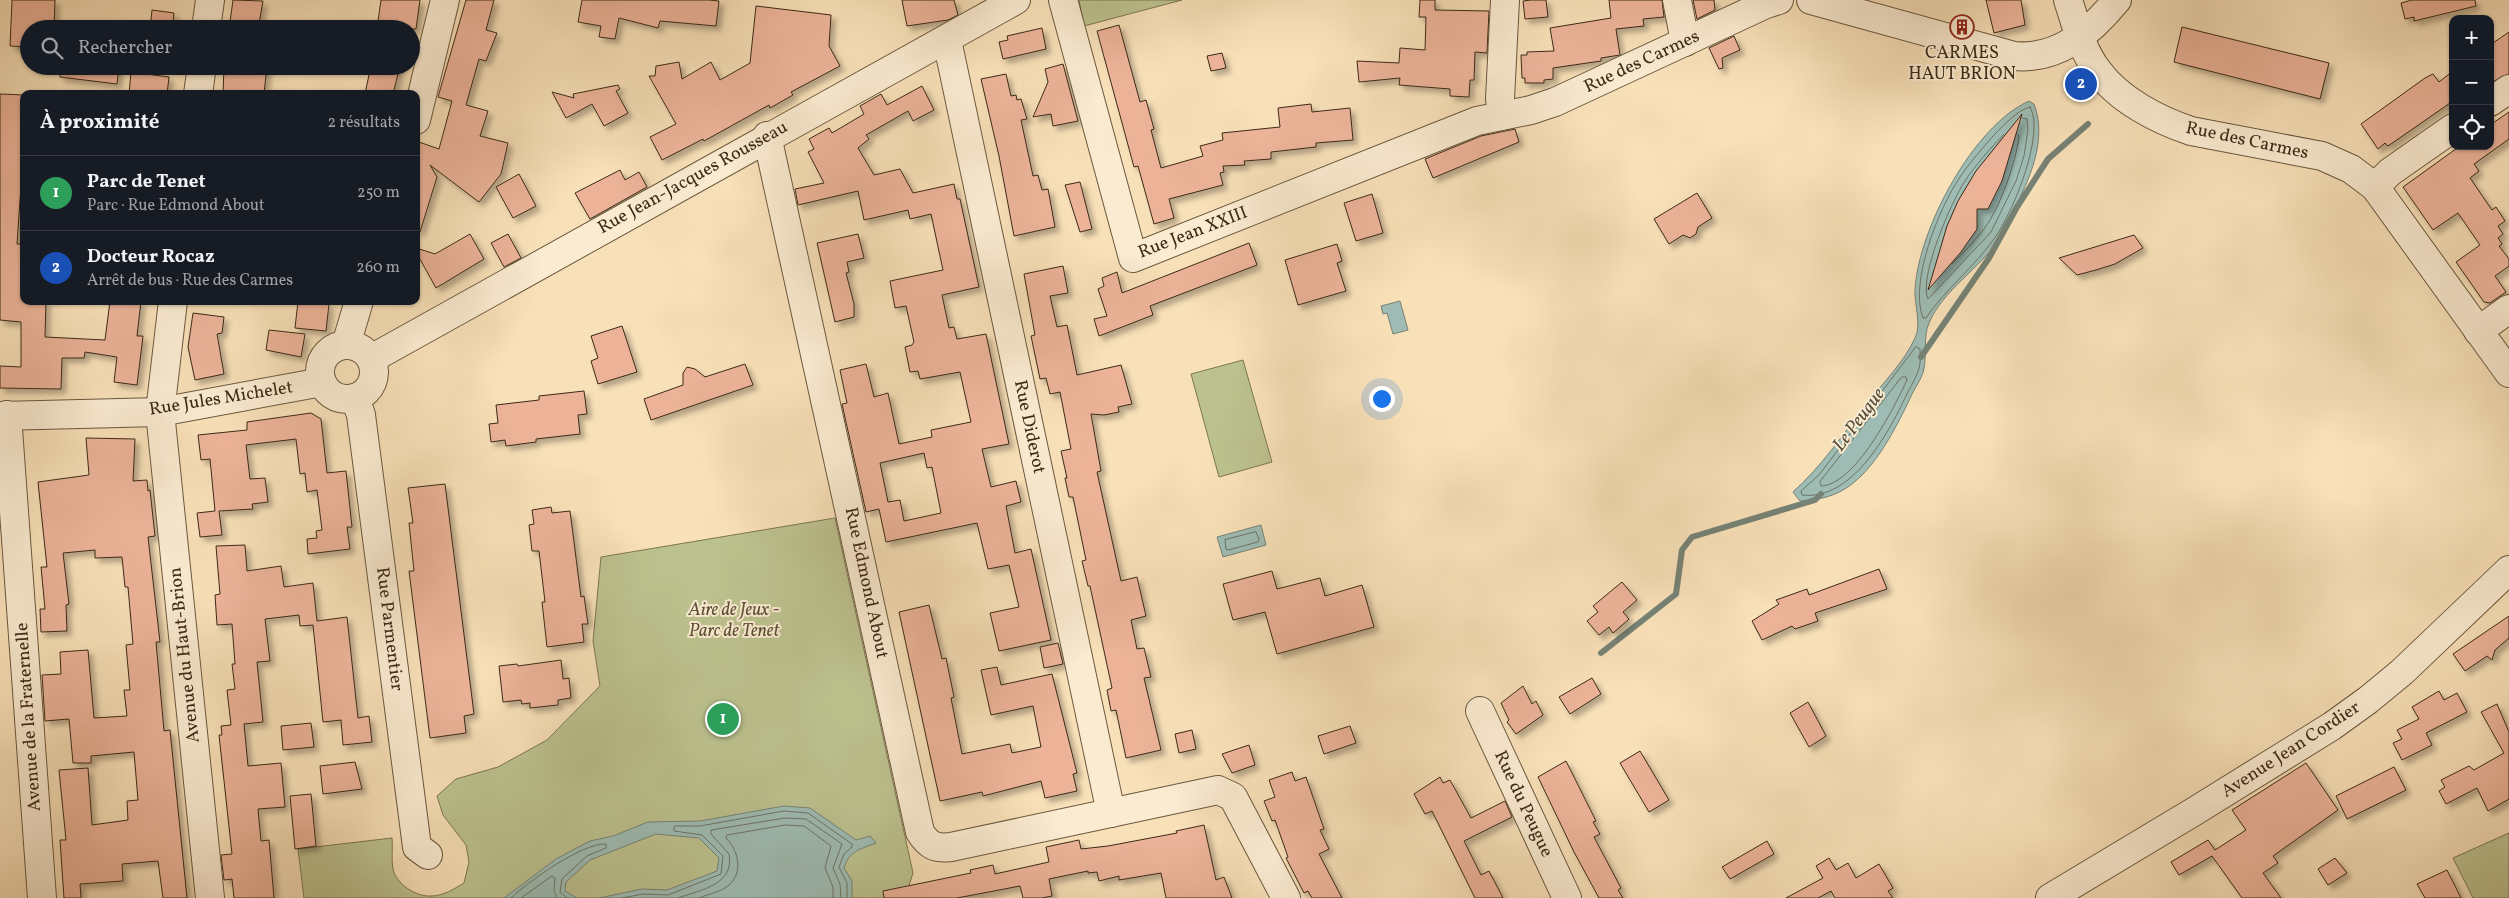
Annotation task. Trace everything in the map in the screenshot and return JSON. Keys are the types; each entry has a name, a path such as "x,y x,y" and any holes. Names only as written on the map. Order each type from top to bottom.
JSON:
{"street":[{"path":"207,20 210,0"},
{"path":"420,103 445,0"},
{"name":"Rue Jean XXIII","path":"1063,0 1133,258 1477,120 1502,115"},
{"path":"1502,115 1500,99 1505,0"},
{"path":"1677,0 1685,42"},
{"name":"Rue des Carmes","path":"1502,115 1530,110 1555,102 1779,0"},
{"path":"1811,0 2014,56 2030,58 2048,53 2080,38 2104,16 2117,0"},
{"name":"Rue des Carmes","path":"2068,0 2080,38 2097,70 2106,82 2121,94 2173,125 2191,131 2322,156 2351,169 2375,187 2509,373"},
{"name":"Rue Jean-Jacques Rousseau","path":"371,359 767,136 947,40 1009,2"},
{"name":"Rue Diderot","path":"947,40 1112,813"},
{"path":"199,90 201,75"},
{"path":"2494,99 2509,89"},
{"path":"2375,187 2390,172 2449,131"},
{"name":"Rue Edmond About","path":"767,136 920,832 927,843 940,849 1218,790 1226,792 1232,797 1286,898"},
{"name":"Avenue du Haut-Brion","path":"173,305 160,412 210,898"},
{"path":"346,345 358,305"},
{"path":"2478,330 2509,309"},
{"path":"346,345 356,347 371,359 374,370 373,382 366,392 355,398 346,400 336,397 328,391 322,382 320,372 322,362 328,353 336,347 346,345"},
{"name":"Rue Jules Michelet","path":"4,416 160,412 322,382"},
{"name":"Rue Parmentier","path":"355,398 361,415 417,847 428,855"},
{"name":"Avenue de la Fraternelle","path":"4,416 42,898"},
{"name":"Avenue Jean Cordier","path":"2050,898 2332,726 2402,672 2509,570"},
{"name":"Rue du Peugue","path":"1480,711 1567,898"}],"green space":[{"path":"1079,0 1182,0 1084,26"},
{"path":"1243,360 1272,462 1219,477 1191,374"},
{"name":"Aire de Jeux - Parc de Tenet","path":"835,518 913,873 905,898 304,898 298,849 392,838 393,869 398,880 408,889 425,896 435,896 448,892 464,883 469,862 466,845 443,815 437,796 456,779 498,767 547,740 600,686 593,641 601,557"},
{"path":"2509,833 2509,898 2473,898 2453,858"}],"water":[{"path":"2029,101 2034,104 2039,132 2035,160 2025,187 2000,239 1935,311 1927,328 1925,363 1922,374 1893,432 1875,460 1855,482 1832,495 1800,501 1793,492 1814,471 1900,364 1915,338 1918,327 1915,290 1918,266 1926,239 1952,182 1969,156 1988,133 2008,114"},
{"path":"1400,301 1408,330 1393,334 1387,313 1383,314 1381,306"},
{"path":"1261,525 1266,545 1223,557 1217,537"},
{"path":"784,806 810,808 856,840 870,836 876,843 856,851 846,862 844,868 852,881 852,898 599,898 642,889 667,890 717,871 719,858 699,838 656,834 590,860 566,882 565,891 577,898 504,898 556,859 590,841 613,836 648,822 700,821"}],"building":[{"path":"12,0 55,0 54,20 20,20 20,47 10,46"},
{"path":"233,0 263,1 260,20 230,20"},
{"path":"381,0 420,0 417,20 378,20"},
{"path":"466,0 494,0 486,30 497,33 486,61 479,59 466,105 488,111 480,136 508,143 501,174 479,202 430,165 437,177 420,232 420,142 439,149 452,101 438,97"},
{"path":"582,0 719,1 716,26 660,21 658,28 619,18 615,39 599,37 601,26 578,22"},
{"path":"902,0 954,0 958,15 948,20 907,26"},
{"path":"1420,0 1435,0 1435,10 1489,11 1487,53 1475,52 1474,80 1470,80 1469,97 1450,96 1450,89 1399,85 1400,78 1359,82 1357,61 1399,63 1400,48 1425,50 1426,17 1419,17"},
{"path":"1546,0 1548,17 1525,19 1523,1"},
{"path":"1609,0 1662,0 1664,17 1643,19 1644,26 1616,29 1620,55 1601,58 1601,61 1553,68 1553,79 1544,80 1544,83 1525,83 1525,78 1522,78 1521,55 1527,55 1527,52 1554,51 1550,28 1611,18"},
{"path":"1693,0 1714,0 1715,10 1697,19"},
{"path":"1986,0 2021,0 2025,25 1994,33"},
{"path":"2412,0 2475,0 2476,6 2414,21 2414,17 2405,19 2401,3"},
{"path":"756,6 831,15 829,46 840,66 791,92 793,95 770,108 769,105 704,141 703,139 662,160 650,137 676,124 649,76 655,76 656,66 679,62 682,79 711,62 720,80 750,63"},
{"path":"152,10 174,13 173,20 151,20"},
{"path":"1119,25 1140,102 1146,100 1154,129 1151,130 1161,168 1203,156 1200,146 1223,140 1222,133 1280,127 1278,108 1311,104 1312,112 1350,108 1353,140 1316,143 1316,147 1271,152 1271,159 1244,161 1245,165 1223,166 1224,172 1220,173 1223,185 1169,199 1174,218 1154,224 1138,166 1134,167 1097,31"},
{"path":"2182,27 2329,63 2320,99 2174,62"},
{"path":"1042,28 1046,49 1003,59 999,42 1008,40 1007,36"},
{"path":"2509,32 2509,74 2494,81 2494,60 2494,42"},
{"path":"1734,36 1740,50 1722,58 1723,68 1719,69 1709,48"},
{"path":"1222,53 1226,68 1211,71 1207,56"},
{"path":"1063,64 1078,121 1053,126 1051,114 1033,117 1048,82 1045,69"},
{"path":"1006,74 1011,96 1016,95 1017,100 1021,99 1027,119 1021,120 1033,176 1038,175 1042,190 1048,189 1055,227 1014,236 999,156 981,79"},
{"path":"2433,74 2439,82 2449,74 2449,104 2388,146 2385,143 2378,149 2361,124 2425,78"},
{"path":"60,75 118,75 117,84 60,77"},
{"path":"131,75 169,77 167,90 129,90"},
{"path":"224,75 266,75 264,90 223,90"},
{"path":"369,75 398,75 394,90 366,90"},
{"path":"618,85 620,89 616,91 628,113 604,126 592,104 566,118 552,92 574,98 573,94"},
{"path":"922,86 934,110 913,121 908,111 866,135 869,139 858,148 874,175 900,169 913,193 954,184 957,199 960,199 979,287 942,295 949,328 954,327 957,339 986,334 1009,444 982,449 991,487 1016,481 1021,502 1006,506 1015,553 1031,549 1051,640 999,651 990,613 1019,607 1009,565 988,569 977,523 886,542 879,509 866,512 842,404 847,403 840,370 866,364 874,397 888,393 899,444 932,437 931,430 971,422 960,372 920,379 918,371 910,372 905,347 912,345 914,342 906,306 895,308 890,281 943,270 931,214 910,219 908,210 864,220 858,191 798,205 795,189 824,183 808,152 814,149 809,139 829,128 832,133 864,114 860,106 881,94 887,105","holes":["924,453 927,468 932,467 941,513 904,521 900,500 888,502 880,463"]},
{"path":"0,94 20,95 20,200 17,244 20,244 20,305 46,305 45,337 105,340 109,305 141,305 137,336 143,336 137,385 114,382 117,357 85,352 84,358 62,358 61,389 0,388 0,366 21,367 21,322 0,320"},
{"path":"2509,112 2509,139 2494,150 2494,122"},
{"path":"2022,114 2002,181 1988,209 1977,209 1977,229 1961,252 1928,290 1947,226 1958,201 1976,171"},
{"path":"1515,129 1519,142 1433,178 1425,159 1481,136"},
{"path":"2454,150 2494,150 2474,164 2479,171 2470,178 2492,210 2496,207 2505,221 2498,226 2503,234 2498,238 2502,244 2499,246 2509,259 2509,266 2495,276 2506,292 2490,303 2484,302 2456,262 2480,245 2458,213 2433,230 2403,187"},
{"path":"620,170 625,180 639,172 647,187 590,219 575,193"},
{"path":"519,174 536,206 513,218 496,187"},
{"path":"1080,182 1092,229 1080,232 1065,185"},
{"path":"1697,193 1712,218 1698,227 1696,234 1690,238 1683,235 1669,244 1654,219"},
{"path":"1372,194 1383,233 1356,241 1344,203"},
{"path":"470,234 484,259 436,288 420,259 420,249 435,254"},
{"path":"508,234 521,258 504,267 491,243"},
{"path":"858,234 864,258 847,262 849,272 846,273 854,304 854,317 835,322 817,243"},
{"path":"2134,235 2143,248 2115,264 2096,270 2077,275 2059,258"},
{"path":"1249,243 1257,265 1150,306 1153,315 1099,336 1094,319 1107,316 1098,289 1104,286 1102,278 1117,272 1122,293"},
{"path":"1337,244 1342,261 1337,263 1346,291 1298,305 1285,260"},
{"path":"1063,266 1068,293 1050,296 1057,327 1067,325 1077,375 1121,365 1132,404 1118,407 1119,412 1104,415 1091,414 1101,471 1097,472 1121,581 1137,577 1146,616 1131,620 1137,649 1144,648 1151,677 1144,678 1161,750 1126,758 1116,710 1111,711 1107,690 1112,688 1090,586 1088,586 1082,561 1086,560 1073,497 1069,497 1065,478 1067,478 1061,451 1071,449 1060,392 1050,394 1046,378 1040,379 1031,336 1035,335 1024,274"},
{"path":"298,305 329,305 326,331 295,328"},
{"path":"193,313 224,317 222,333 217,334 224,374 195,380 188,347"},
{"path":"622,326 637,372 598,384 591,361 598,358 591,336"},
{"path":"269,330 305,334 301,357 266,350"},
{"path":"745,364 753,385 651,420 644,399 683,385 683,373 687,367 695,369 705,377"},
{"path":"584,391 587,414 578,415 580,434 536,439 536,442 506,446 505,440 491,442 489,424 498,423 496,405 539,400 539,396"},
{"path":"311,413 321,419 327,473 346,471 352,527 347,527 350,549 308,554 307,539 317,538 316,531 322,530 317,490 307,492 305,473 300,474 296,439 246,445 250,479 265,478 268,502 252,504 253,509 219,511 222,535 200,537 197,513 215,511 210,459 201,460 198,435 247,430 247,422"},
{"path":"86,438 135,439 133,481 147,480 148,491 150,490 155,536 148,537 160,642 156,642 164,731 170,730 187,898 163,898 158,861 122,864 123,881 80,884 81,898 64,898 60,840 66,840 59,770 88,768 92,825 128,820 127,801 138,800 134,752 91,756 91,763 73,763 69,719 45,721 42,675 61,674 60,652 88,650 94,718 127,716 124,690 130,690 126,645 133,644 128,587 125,587 122,557 95,558 95,550 63,553 69,604 66,605 67,631 41,632 40,609 45,609 41,567 47,567 38,482 89,475"},
{"path":"445,484 474,714 464,716 466,733 430,738 409,571 414,571 409,523 413,523 408,488"},
{"path":"551,507 552,513 570,511 581,597 584,596 588,624 582,624 584,642 547,647 542,602 545,602 539,551 532,551 529,525 534,524 532,510"},
{"path":"245,545 247,571 281,566 284,587 313,583 317,621 347,617 358,718 369,716 372,742 343,745 341,720 323,722 313,625 300,626 299,615 265,619 270,661 257,662 263,722 244,724 248,766 281,763 285,807 258,809 261,841 269,840 274,898 234,898 232,879 224,880 221,855 232,854 219,735 222,735 221,726 231,725 227,690 235,689 232,664 235,664 232,624 217,625 215,595 220,594 216,546"},
{"path":"1879,569 1887,589 1815,613 1818,621 1795,629 1792,626 1762,640 1752,621 1779,604 1776,600 1807,589 1809,595"},
{"path":"1272,571 1277,589 1320,578 1325,596 1362,585 1374,627 1277,654 1265,612 1233,620 1223,584"},
{"path":"1622,582 1637,600 1623,612 1629,619 1613,633 1609,627 1599,635 1587,621 1598,612 1593,606"},
{"path":"929,605 942,659 946,658 954,697 951,698 962,754 1010,744 1012,753 1041,747 1033,706 991,715 981,670 997,667 1001,685 1052,674 1077,773 1073,774 1077,791 1045,798 1041,781 983,796 982,792 940,801 899,612"},
{"path":"2509,616 2509,638 2495,650 2492,660 2487,656 2465,671 2453,654"},
{"path":"1058,643 1063,664 1044,668 1040,647"},
{"path":"561,660 563,679 569,678 571,698 558,700 558,705 530,708 530,703 522,704 521,700 503,702 499,666 517,664 518,666"},
{"path":"1592,678 1601,694 1570,714 1559,697"},
{"path":"1523,686 1532,704 1536,701 1543,715 1516,734 1507,722 1509,720 1501,703"},
{"path":"2439,691 2444,700 2457,693 2467,712 2426,733 2432,745 2402,760 2393,743 2402,739 2397,730 2419,719 2412,707"},
{"path":"1808,702 1826,736 1809,747 1790,713"},
{"path":"2497,704 2509,732 2509,799 2488,811 2477,788 2446,804 2439,791 2445,787 2441,780 2469,766 2474,770 2504,753 2481,712"},
{"path":"311,723 314,747 283,750 281,726"},
{"path":"1350,726 1356,743 1324,754 1318,736"},
{"path":"1192,730 1196,749 1179,753 1175,734"},
{"path":"1249,745 1255,765 1232,773 1222,754"},
{"path":"1640,751 1669,800 1649,812 1620,763"},
{"path":"1566,761 1596,821 1593,822 1600,834 1594,837 1621,888 1618,890 1623,898 1599,898 1574,852 1538,777"},
{"path":"355,762 362,789 323,794 320,766"},
{"path":"2306,763 2338,810 2273,856 2278,863 2263,873 2281,898 2242,898 2212,856 2179,875 2171,862 2208,840 2215,850 2246,830 2232,810"},
{"path":"2394,767 2406,790 2347,819 2336,796"},
{"path":"1292,772 1295,781 1306,777 1324,829 1320,830 1329,849 1319,854 1342,898 1312,898 1308,891 1304,893 1286,858 1288,857 1275,820 1272,821 1264,801 1275,797 1269,780"},
{"path":"1440,777 1443,783 1450,780 1471,818 1505,801 1512,817 1464,841 1481,875 1489,871 1503,898 1475,898 1432,811 1425,814 1414,794"},
{"path":"311,794 316,846 295,849 290,796"},
{"path":"1204,825 1216,880 1224,877 1232,898 1166,898 1161,873 1119,880 1119,876 1099,881 1097,872 1088,873 1088,871 1049,879 1052,896 1042,898 1023,898 1020,886 957,898 884,898 883,891 971,873 970,870 993,865 995,874 1049,862 1046,847 1079,840 1081,849 1108,846 1177,833 1176,831"},
{"path":"1767,841 1774,854 1730,879 1722,867"},
{"path":"1829,858 1836,870 1848,863 1856,878 1879,864 1893,888 1888,891 1893,898 1835,898 1831,891 1818,898 1786,898 1823,878 1816,866"},
{"path":"2335,858 2347,873 2328,885 2318,869"},
{"path":"2447,870 2461,898 2425,898 2417,884"}],"waterway":[{"name":"Le Peugue","path":"1921,357 1989,258 2017,207 2048,159 2088,124"},
{"name":"Le Peugue","path":"1601,653 1676,594 1682,550 1692,537 1815,500 1821,494"}],"place":[{"name":"CARMES HAUT BRION","path":"1962,27"},
{"name":"Docteur Rocaz","path":"2081,84"},
{"name":"Parc de Tenet","path":"723,719"}]}
